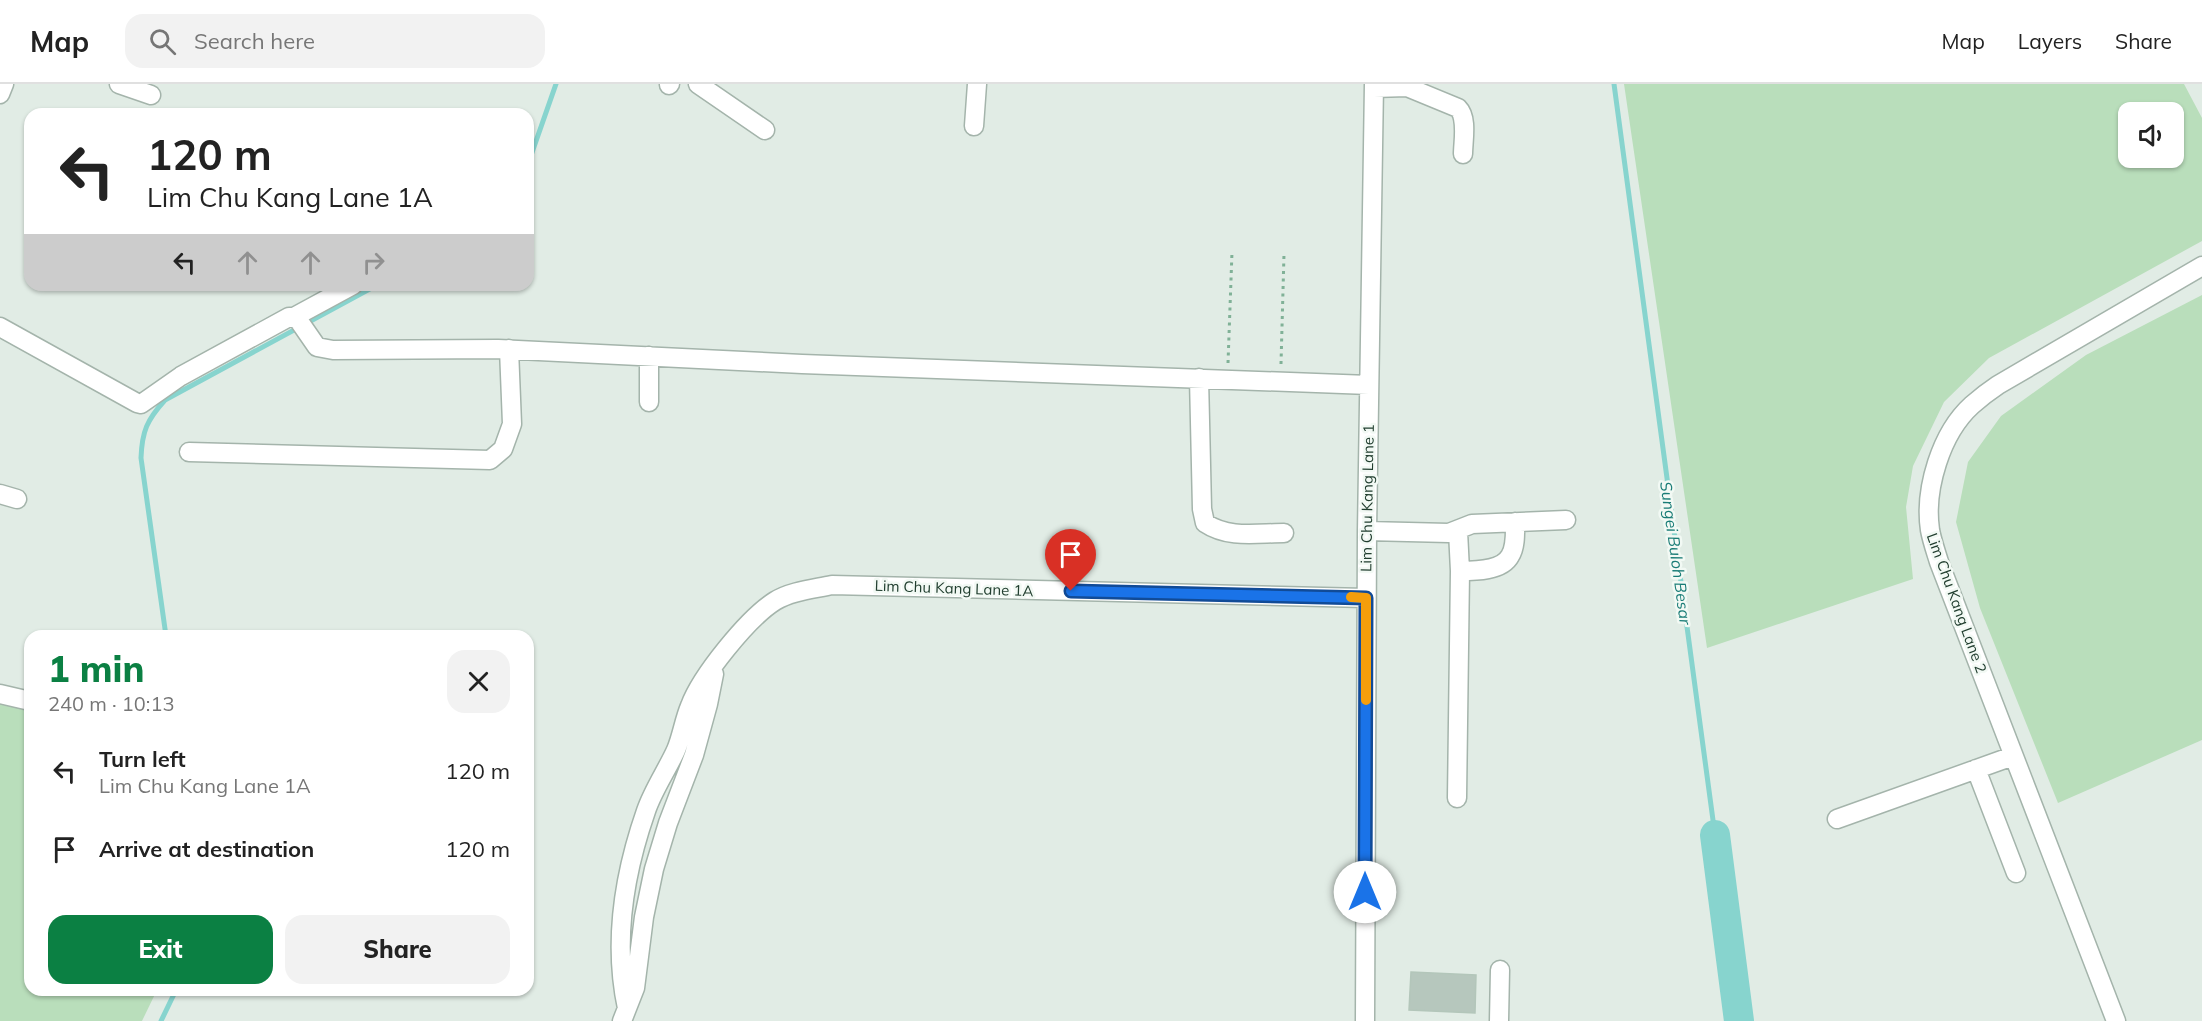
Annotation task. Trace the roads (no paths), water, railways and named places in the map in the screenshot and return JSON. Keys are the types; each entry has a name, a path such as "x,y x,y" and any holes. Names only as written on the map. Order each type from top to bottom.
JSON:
{"street":[{"path":"0,94 4,84"},
{"path":"119,84 151,95"},
{"path":"698,84 765,130"},
{"path":"974,126 977,84"},
{"path":"1374,86 1407,87 1458,108 1463,112 1464,120 1463,154"},
{"name":"Lim Chu Kang Lane 1","path":"1365,1021 1366,598 1374,86"},
{"name":"Lim Chu Kang Lane 2","path":"2116,1021 1939,562 1930,530 1930,499 1935,465 1949,435 1970,406 1998,385 2202,266"},
{"path":"297,319 344,291"},
{"path":"0,327 141,404 190,371 289,317 297,319 317,347 333,350 508,350 1369,385"},
{"path":"189,452 490,460 503,450 512,424 508,350"},
{"path":"649,356 649,402"},
{"path":"1200,378 1202,509 1205,523 1220,532 1232,534 1284,533"},
{"path":"1367,531 1449,533 1472,524 1566,520"},
{"path":"1460,571 1474,571 1498,566 1504,562 1512,553 1515,522"},
{"path":"1456,798 1460,571 1458,531"},
{"name":"Lim Chu Kang Lane 1A","path":"625,1015 622,984 621,910 646,810 676,749 690,704 736,636 776,600 832,585 1366,598"},
{"name":"Lim Chu Kang Lane 1A","path":"625,1015 635,988 644,917 654,868 668,823 694,755 716,663"},
{"path":"0,694 24,700"},
{"path":"1837,819 2013,756"},
{"path":"1976,769 2016,873"},
{"path":"1499,1021 1500,970"}],"waterway":[{"path":"534,147 556,84"},
{"name":"Sungei Buloh Besar","path":"1614,84 1715,835"},
{"path":"165,630 141,458 144,433 150,420 165,400 366,291"},
{"name":"Sungei Buloh Besar","path":"1715,835 1739,1021"},
{"path":"161,1021 173,996"}]}
